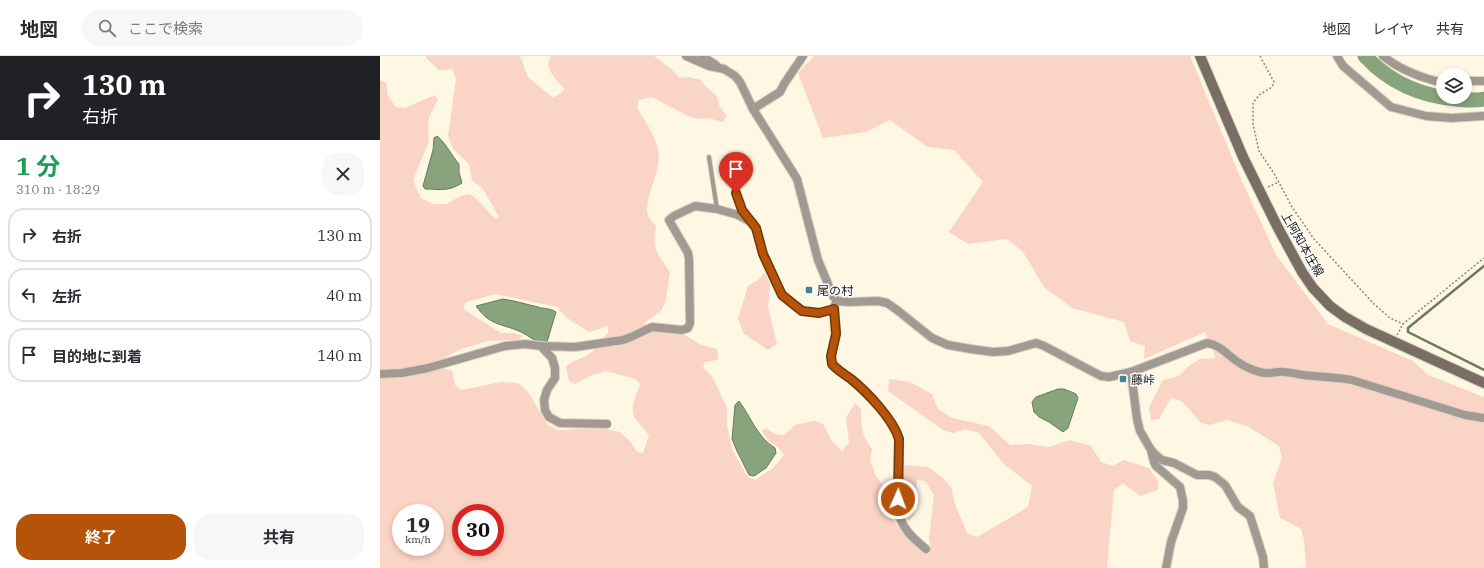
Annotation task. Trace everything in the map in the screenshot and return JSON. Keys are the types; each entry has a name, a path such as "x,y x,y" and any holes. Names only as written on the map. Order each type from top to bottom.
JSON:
{"main road":[{"name":"上阿知本庄線","path":"1200,56 1243,157 1302,272 1313,288 1330,306 1366,329 1484,383"}],"street":[{"path":"686,56 709,66 724,69 735,76 740,82 753,109 796,179 818,260 833,296 837,301"},
{"path":"702,56 716,64 717,68"},
{"path":"753,109 780,92 803,56"},
{"path":"1338,56 1343,66 1392,107 1426,116 1451,118 1484,116"},
{"path":"1383,56 1396,66 1413,74 1436,81"},
{"path":"1391,56 1398,61 1436,77"},
{"path":"1472,82 1484,81"},
{"path":"1472,86 1484,86"},
{"path":"380,374 402,373 428,368 506,346 525,344 541,346 575,346 598,344 630,338 652,327 682,330 688,328 690,323 689,259 688,254 668,220 695,206 718,209 738,214 753,223 756,228 763,254 782,295 802,311 819,313 834,309"},
{"path":"837,301 834,309 836,334 831,356 832,364 862,389 885,413 897,433 899,439 898,512 901,523 910,535 926,549"},
{"path":"837,301 878,301 887,303 932,338 948,345 971,350 993,352 1008,351 1036,343 1101,376 1109,377 1131,372 1207,343 1215,344 1246,368 1264,374 1283,371 1304,375 1352,380 1464,415 1484,418"},
{"path":"541,346 552,358 555,368 555,378 547,390 544,400 545,410 549,417 560,423 607,424"},
{"path":"1131,372 1140,431 1151,450 1162,460 1174,463 1191,473 1215,477 1225,485 1238,507 1250,516 1263,557 1264,568"},
{"path":"1151,450 1156,466 1180,487 1184,508 1171,542 1166,568"}],"lane":[{"path":"709,157 718,209"},
{"path":"740,166 736,181 736,193 742,210 753,223"}],"path":[{"path":"1260,56 1274,82 1272,87 1259,95 1253,103 1253,124 1259,151 1292,207 1314,239 1344,274 1374,304 1390,318 1402,324"},
{"path":"1260,191 1278,182"},
{"path":"1394,342 1402,324 1484,258"}],"shaded area":[{"path":"426,56 520,56 528,77 553,98 565,90 550,70 548,65 551,56 654,56 669,67 680,78 689,77 701,80 705,86 716,95 720,107 727,116 723,122 708,118 698,119 688,116 652,97 639,100 637,108 657,144 659,158 658,165 649,195 647,213 656,226 655,246 670,272 666,300 661,311 644,323 653,329 665,330 687,336 699,344 717,349 718,360 705,362 703,368 712,376 727,408 727,425 732,449 747,476 755,480 773,468 784,455 778,447 769,442 762,431 766,428 775,434 784,435 795,425 814,421 823,424 832,441 842,451 849,443 846,418 855,403 861,409 862,430 872,449 870,460 876,476 893,500 892,519 906,536 924,553 931,549 929,538 934,495 925,481 917,480 914,515 909,521 903,514 902,477 905,465 928,467 943,478 951,487 955,504 967,533 977,537 1028,507 1032,486 1004,464 979,433 965,429 953,433 943,430 888,391 889,379 910,382 932,394 938,409 952,418 989,426 1010,445 1029,444 1048,447 1070,440 1091,446 1101,462 1113,466 1124,460 1149,468 1158,481 1158,490 1140,496 1123,483 1114,490 1107,568 380,568 380,80 386,83 388,96 396,107 405,108 435,95 438,99 429,118 429,141 413,180 421,198 433,204 446,204 461,196 470,194 496,219 499,217 483,189 472,180 469,164 453,149 448,136 456,79 452,69 439,70 426,58","holes":["496,294 557,307 567,318 589,332 608,326 608,333 594,351 566,366 569,381 575,384 590,376 605,371 636,379 640,384 634,401 633,414 649,436 643,453 637,452 630,441 620,432 600,428 558,430 548,425 528,392 518,383 501,382 462,390 455,385 452,371 444,368 442,359 461,349 488,341 518,340 523,336 514,333 501,333 463,309 466,302"]},
{"path":"814,56 1190,56 1241,179 1276,255 1328,324 1413,361 1428,375 1484,397 1484,568 1306,568 1304,540 1301,529 1280,518 1273,483 1282,458 1279,446 1249,427 1227,420 1209,425 1201,423 1182,401 1171,398 1159,419 1151,420 1149,408 1163,380 1179,376 1190,365 1200,359 1216,358 1205,332 1144,359 1145,346 1130,341 1124,322 1072,308 1044,287 1023,252 1007,239 968,244 949,232 983,182 954,150 928,147 890,120 866,132 823,138 798,73"},
{"path":"437,136 459,164 459,172 462,183 453,188 425,189 423,186 433,150 434,138"},
{"path":"765,272 770,284 768,307 777,344 768,350 744,334 738,319 748,286 758,280"},
{"path":"503,299 549,309 556,312 547,342 536,341 521,332 491,321 476,306"},
{"path":"1058,389 1064,389 1076,394 1078,398 1068,428 1063,432 1039,417 1034,412 1032,402 1036,397"},
{"path":"739,401 759,433 775,448 776,453 766,468 754,476 749,475 732,439 735,405"}],"waterway":[{"path":"1365,56 1384,73 1418,91 1430,95 1456,99 1484,99"},
{"path":"1484,266 1408,328 1408,332 1484,370"}],"place":[{"name":"尾の村","path":"809,290"},
{"name":"藤峠","path":"1123,379"}],"route":[{"path":"736,193 742,210 756,228 763,254 782,295 788,302 802,311 819,313 834,309 836,334 831,356 832,364 862,389 885,413 897,433 899,439 898,499"}]}
